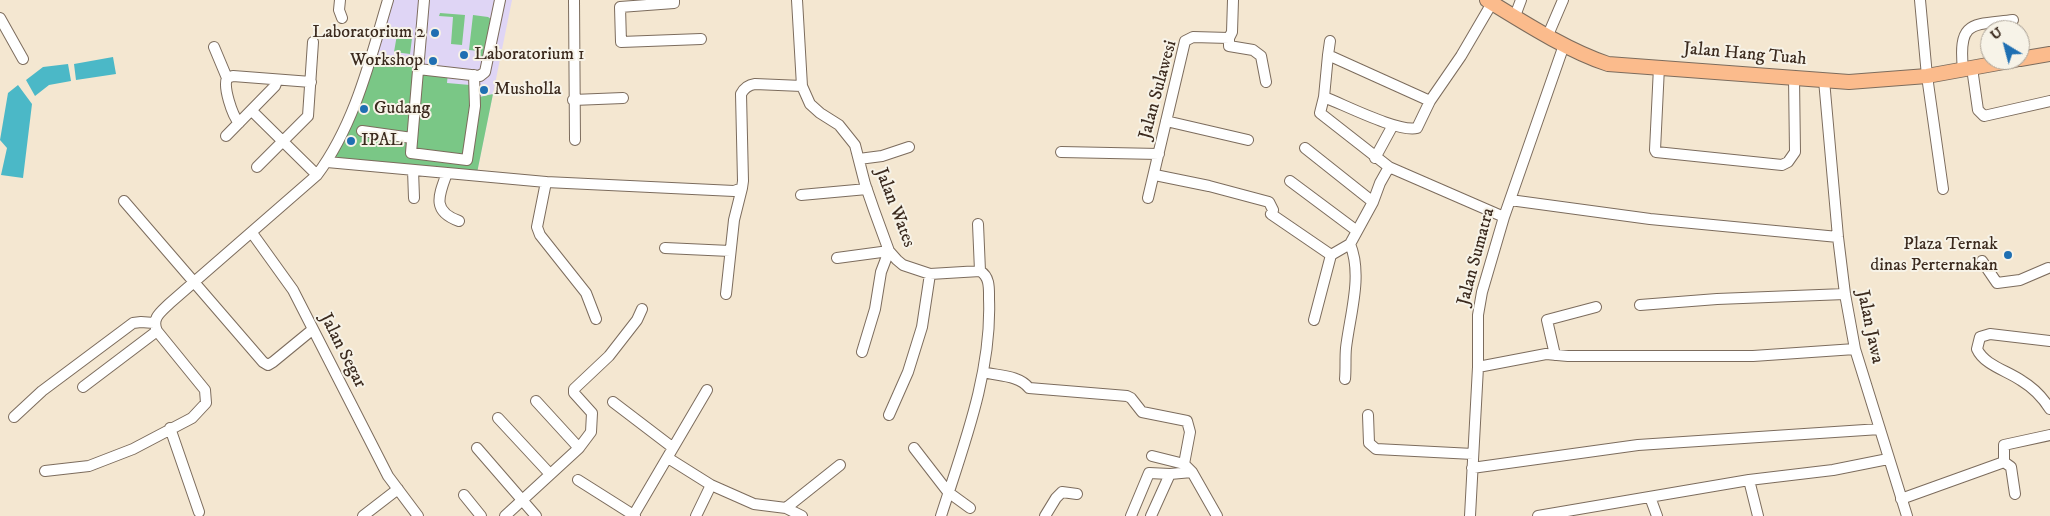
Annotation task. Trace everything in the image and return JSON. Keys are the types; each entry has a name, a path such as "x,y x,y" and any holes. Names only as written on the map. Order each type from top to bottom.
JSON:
{"main road":[{"name":"Jalan Hang Tuah","path":"1489,2 1564,45 1588,57 1608,64 1849,82 1927,76 1980,66"},
{"path":"2030,57 2050,54"}],"street":[{"path":"340,0 339,10 342,18"},
{"path":"83,387 156,327 157,316 317,175 327,162 352,115 388,0"},
{"path":"424,0 410,153 467,160 475,106 474,75"},
{"path":"418,69 480,76 485,72 496,0"},
{"path":"574,0 573,100 575,140"},
{"path":"674,0 674,4 620,7 621,42 701,39"},
{"name":"Jalan Wates","path":"797,0 802,86 810,104 839,125 856,145 867,189 889,251 903,265 930,274 980,271"},
{"path":"1234,0 1229,46 1253,50 1261,56 1266,82"},
{"path":"1515,16 1521,0"},
{"path":"1548,35 1563,0"},
{"path":"1920,0 1927,76 1943,189"},
{"path":"1324,96 1393,125 1412,129 1416,128 1430,100 1461,56 1489,2"},
{"path":"0,18 23,59"},
{"path":"1980,24 1969,28 1964,34 1961,47 1978,110 1984,116 2050,102"},
{"name":"Jalan Sulawesi","path":"1148,198 1185,41 1193,37 1229,38"},
{"path":"1330,41 1324,96 1320,113 1389,168 1504,217"},
{"path":"257,167 308,116 313,42"},
{"name":"Jalan Sumatra","path":"1470,516 1478,367 1478,315 1488,268 1504,217 1564,45"},
{"path":"214,47 227,78 225,83 233,114 240,123"},
{"path":"1328,55 1430,100"},
{"path":"1659,67 1656,152 1782,164 1788,162 1795,152 1794,78"},
{"path":"227,78 233,76 272,78 277,81 310,82"},
{"name":"Jalan Jawa","path":"1824,80 1838,237 1845,294 1855,349 1907,516"},
{"path":"226,136 252,112 275,86 277,81"},
{"path":"726,294 734,220 742,188 741,94 748,85 755,84 802,86"},
{"path":"573,100 623,98"},
{"path":"252,112 317,175"},
{"path":"1166,121 1248,140"},
{"path":"1375,158 1393,125"},
{"path":"362,131 412,138"},
{"path":"859,159 882,156 909,147"},
{"path":"1305,148 1373,202"},
{"path":"1061,152 1159,154"},
{"path":"327,162 546,182 734,191 742,188"},
{"path":"1314,320 1331,255 1350,244 1389,168"},
{"path":"413,170 414,198"},
{"path":"447,173 438,200 440,208 447,216 459,221"},
{"path":"1154,175 1209,186 1269,202 1273,210 1271,214 1331,255"},
{"path":"1290,181 1357,231"},
{"path":"546,182 537,227 540,235 586,294 596,319"},
{"path":"801,195 867,189"},
{"path":"1510,200 1650,219 1838,237"},
{"path":"124,201 263,362 268,365 312,330"},
{"path":"941,516 968,431 983,372 990,312 988,280 980,271 978,224"},
{"name":"Jalan Segar","path":"250,234 293,290 388,476 418,516"},
{"path":"1345,379 1346,349 1356,275 1355,256 1350,244"},
{"path":"665,248 730,251"},
{"path":"837,258 889,251 862,352"},
{"path":"1982,261 1998,283 2020,280 2049,270"},
{"path":"889,415 908,372 922,328 930,274"},
{"path":"1640,305 1717,299 1845,294"},
{"path":"1555,355 1547,320 1596,307"},
{"path":"505,516 579,448 591,432 593,417 589,408 574,393 574,389 608,356 637,320 642,309"},
{"path":"14,418 42,391 132,324 141,322 156,327 205,390 206,403 197,414 133,449 89,466 44,471"},
{"path":"2050,341 1990,334 1980,337 1977,348 1983,357 2026,384 2050,408"},
{"path":"1478,367 1546,354 1753,356 1855,349"},
{"path":"983,372 1025,382 1028,392 1127,396 1132,398 1142,412 1184,420 1189,424 1190,428 1184,464"},
{"path":"578,480 634,516 668,458 672,447 707,390"},
{"path":"536,400 579,448"},
{"path":"613,402 672,447"},
{"path":"1368,414 1369,443 1376,449 1473,454"},
{"path":"498,418 550,474"},
{"path":"170,428 199,512"},
{"path":"1472,468 1638,445 1880,429"},
{"path":"2004,462 2004,445 2050,435"},
{"path":"477,448 536,516"},
{"path":"914,448 948,492 970,508"},
{"path":"1152,456 1184,464 1192,472 1217,516"},
{"path":"668,458 711,485 754,504 786,508 802,516"},
{"path":"1538,516 1750,480 1833,470 1888,458"},
{"path":"2004,462 2011,467 2015,494"},
{"path":"1901,499 2004,462"},
{"path":"786,508 840,465"},
{"path":"1131,516 1149,473 1192,472"},
{"path":"1151,516 1170,474"},
{"path":"1750,480 1758,516"},
{"path":"696,516 711,485"},
{"path":"363,516 398,489"},
{"path":"1045,516 1062,492 1076,494"},
{"path":"464,495 481,516"},
{"path":"1650,497 1657,516"}],"shaded area":[{"path":"391,0 512,0 477,173 354,116"}],"green space":[{"path":"440,13 465,15 462,45 451,44 453,17 439,16"},
{"path":"473,15 491,19 486,59 479,59 479,51 469,50"},
{"path":"398,29 413,30 410,54 394,52"},
{"path":"372,62 448,72 447,83 470,85 475,98 493,94 477,173 330,161"}],"water":[{"path":"113,57 116,74 76,80 74,64"},
{"path":"68,64 71,81 49,85 35,96 26,80 43,67"},
{"path":"18,85 32,104 23,178 1,175 7,148 0,140 8,93"}],"place":[{"name":"Laboratorium 2","path":"435,33"},
{"name":"Laboratorium 1","path":"464,55"},
{"name":"Workshop","path":"433,61"},
{"name":"Musholla","path":"484,90"},
{"name":"Gudang","path":"364,109"},
{"name":"IPAL","path":"351,141"},
{"name":"Plaza Ternak dinas Perternakan","path":"2008,255"}]}
